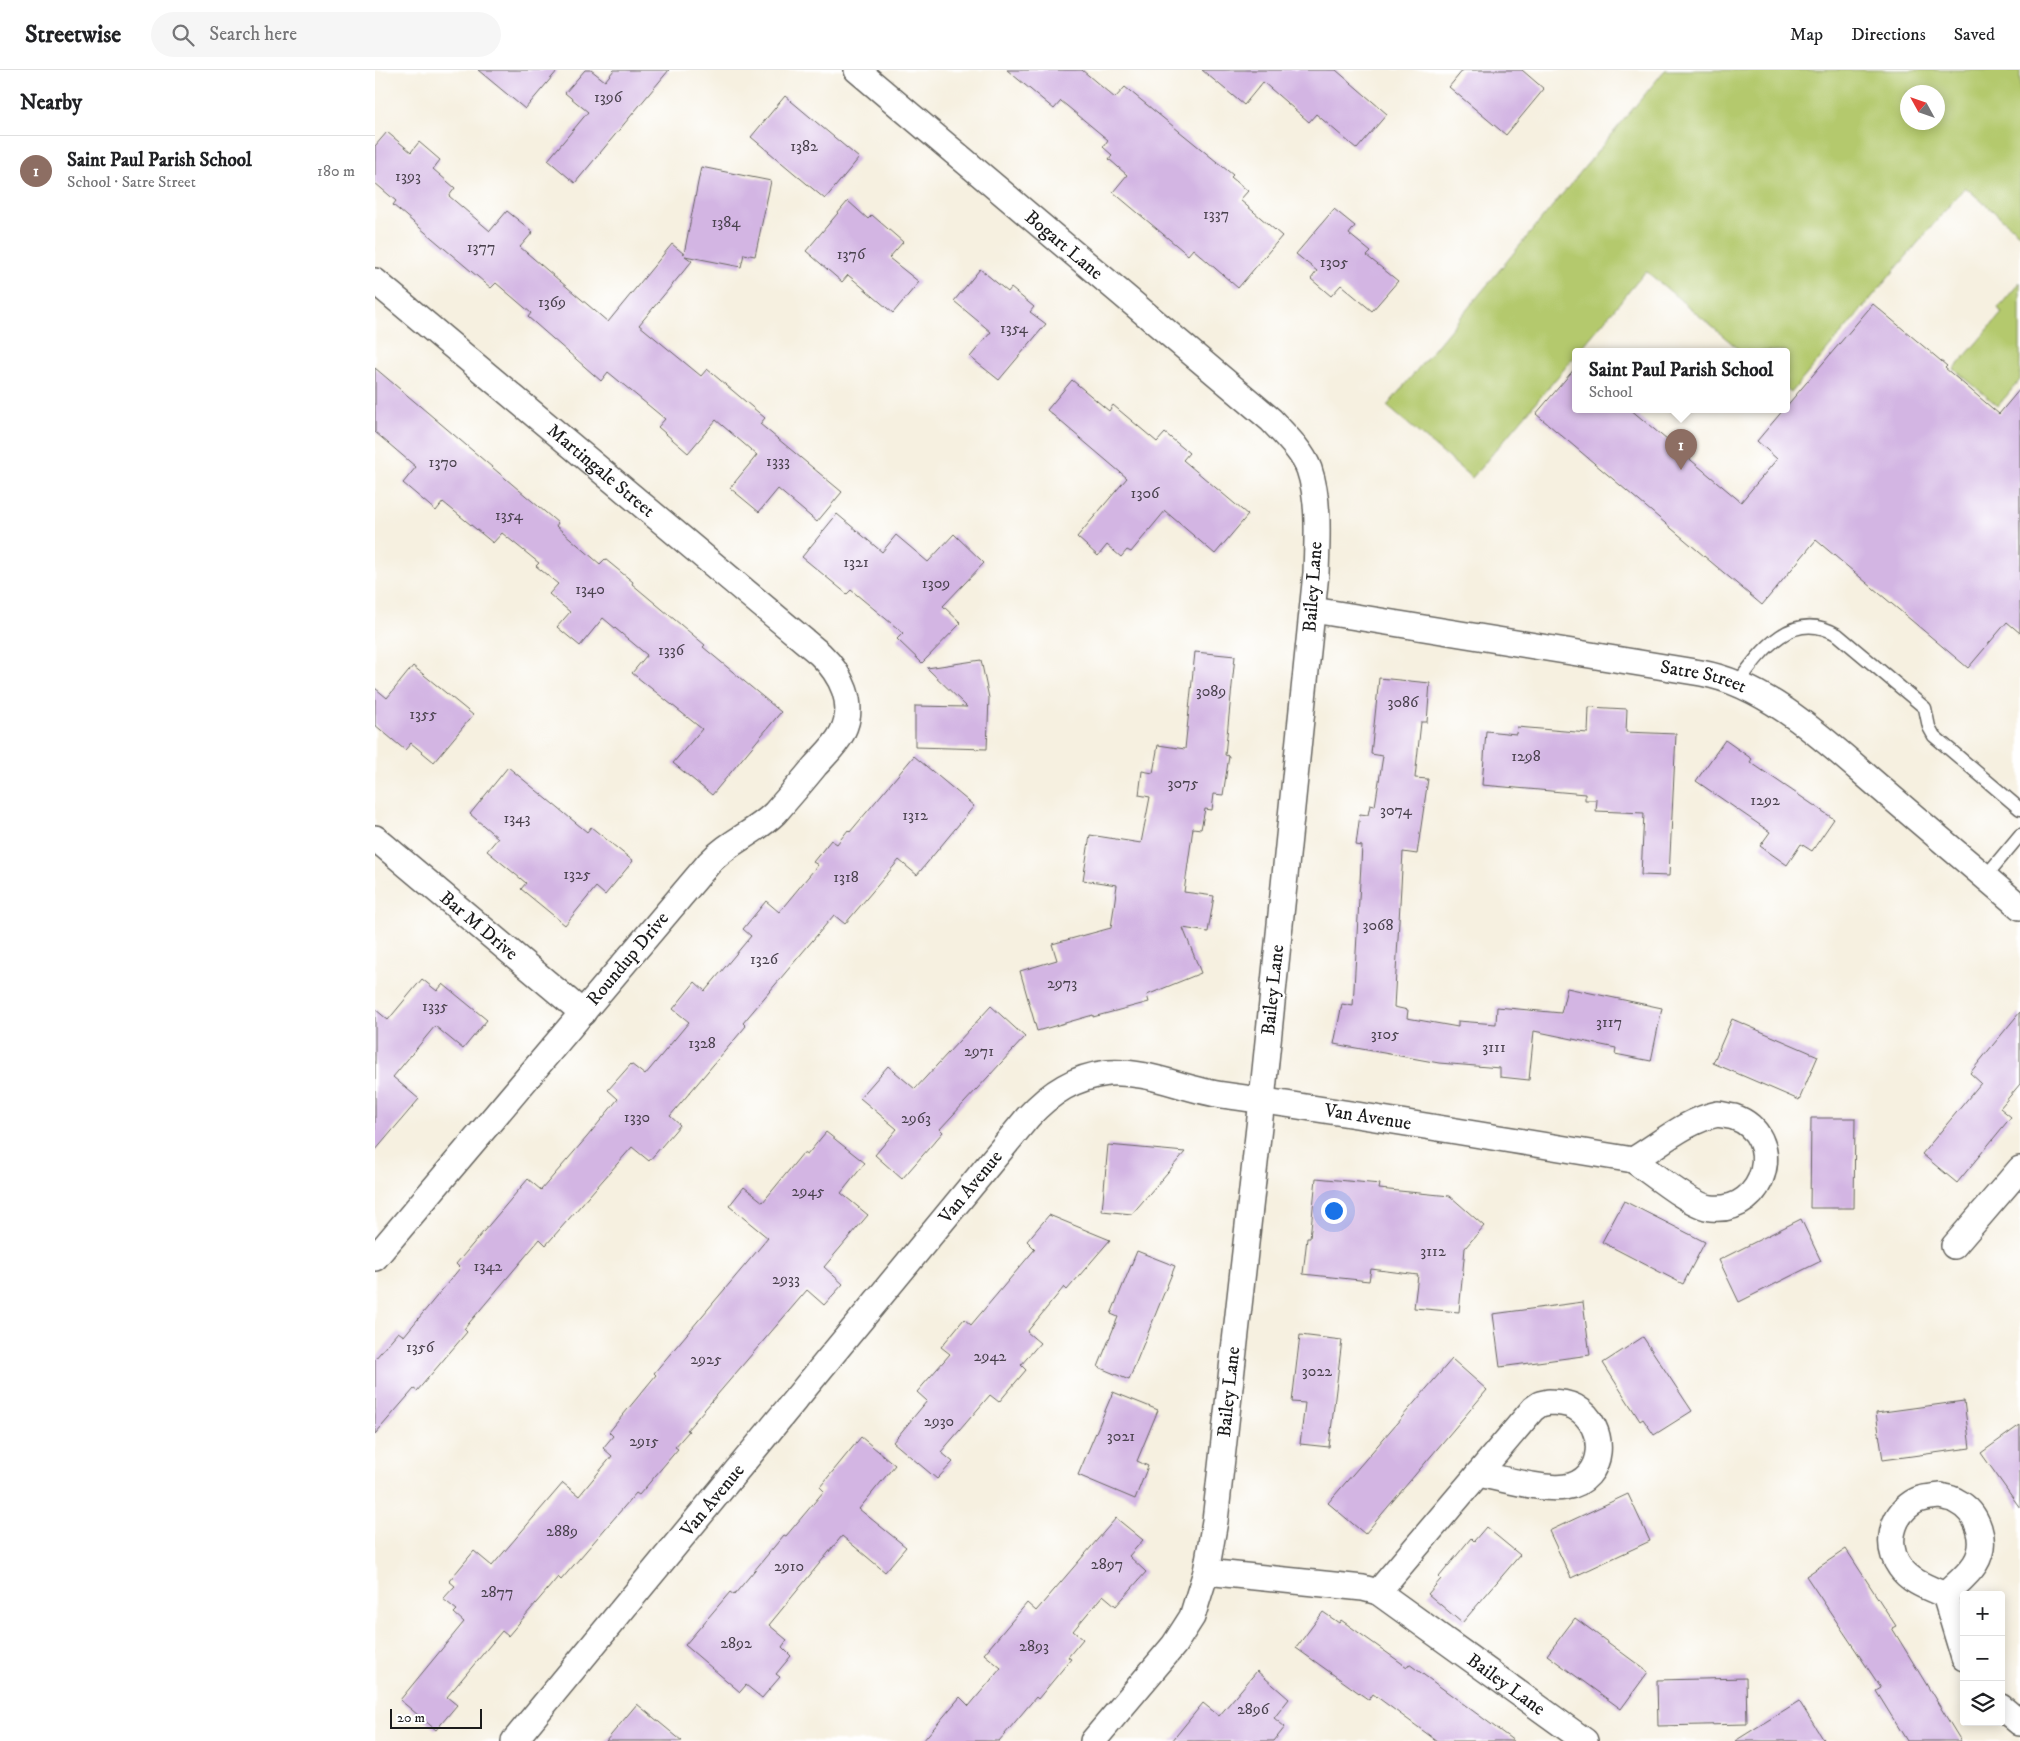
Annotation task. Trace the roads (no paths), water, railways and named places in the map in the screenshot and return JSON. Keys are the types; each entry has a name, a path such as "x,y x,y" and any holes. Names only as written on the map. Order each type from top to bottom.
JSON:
{"street":[{"name":"Bogart Lane","path":"857,70 1271,420"},
{"name":"Martingale Street","path":"375,281 828,661"},
{"name":"Bailey Lane","path":"1093,1741 1179,1638 1192,1617 1206,1572 1215,1521 1262,1100 1316,573 1317,523 1313,486 1308,467 1291,442 1271,420"},
{"name":"Satre Street","path":"1313,610 1691,671 1737,684 1757,693 1795,719 2020,907"},
{"name":"Roundup Drive","path":"375,1258 709,863 722,849 767,821 841,734 847,715 846,692 841,680 828,661"},
{"name":"Bar M Drive","path":"375,838 583,1012"},
{"name":"Van Avenue","path":"513,1741 1040,1103 1070,1082 1109,1073 1136,1075 1220,1095 1262,1100 1633,1160"},
{"path":"1719,1114 1734,1117 1747,1124 1757,1135 1763,1149 1765,1164 1761,1180 1753,1193 1740,1203 1725,1208 1710,1208 1695,1202 1633,1160 1690,1124 1704,1117 1719,1114"},
{"path":"1954,1246 2020,1169"},
{"path":"1378,1592 1533,1409 1540,1404 1561,1402 1587,1416 1595,1429 1599,1444 1598,1459 1591,1473 1579,1484 1565,1488 1551,1488 1478,1474"},
{"name":"Bailey Lane","path":"1206,1572 1363,1588 1378,1592 1585,1741"},
{"path":"1945,1595 1960,1645"},
{"path":"2005,1710 2020,1723"}],"lane":[{"path":"1737,684 1760,654 1779,637 1791,630 1805,627 1824,628 1838,635 1925,708 1929,727 1934,736 2020,809"},
{"path":"1985,877 2020,835"}],"place":[{"name":"Saint Paul Parish School","path":"1681,470"}]}
